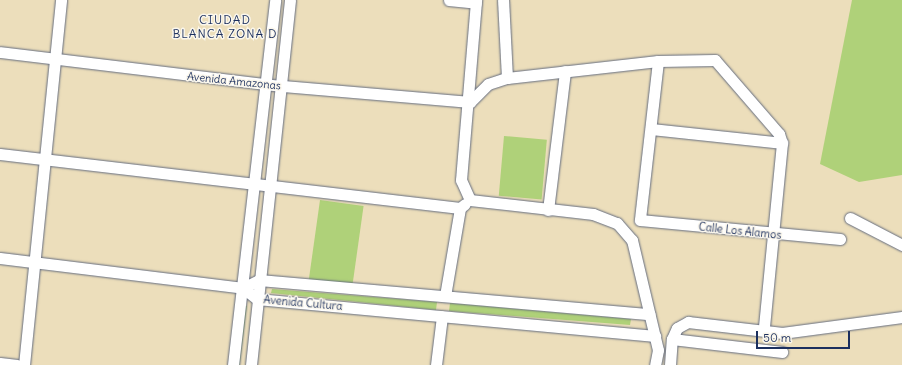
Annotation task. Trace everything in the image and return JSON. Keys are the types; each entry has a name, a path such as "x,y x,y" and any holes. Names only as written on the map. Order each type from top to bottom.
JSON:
{"street":[{"path":"24,365 32,261 45,159 53,61 61,0"},
{"path":"233,365 256,182 275,0"},
{"path":"251,365 259,280 283,86 290,0"},
{"path":"449,0 476,2 470,102 461,180 470,200"},
{"path":"503,0 507,78"},
{"name":"Avenida Amazonas","path":"0,52 53,61 283,86 470,102"},
{"path":"470,102 488,84 507,78 658,61 714,60 780,134 782,143 764,328"},
{"path":"658,61 652,130 782,143"},
{"path":"548,210 565,71"},
{"name":"Calle Los Alamos","path":"652,130 640,220 774,235 840,239"},
{"path":"0,154 256,182 460,208"},
{"path":"445,296 460,208 470,200 593,214 617,223 632,240 655,336 656,365"},
{"path":"850,218 902,245"},
{"path":"0,258 243,288"},
{"name":"Avenida Cultura","path":"650,314 259,280 243,288 257,299 655,336"},
{"path":"436,365 442,316"},
{"path":"670,365 672,339 677,328 688,322 764,328 782,333 902,316"},
{"path":"672,339 782,352"},
{"path":"0,363 17,365"}],"green space":[{"path":"852,0 902,0 902,175 859,182 820,164"},
{"path":"504,136 547,140 542,200 499,196"},
{"path":"320,200 364,206 352,286 309,280"},
{"path":"272,289 437,302 436,310 271,293"},
{"path":"450,303 631,319 630,325 449,311"},
{"path":"239,305 247,306 240,365 232,365"}],"district":[{"name":"CIUDAD BLANCA ZONA D","path":"225,27"}]}
